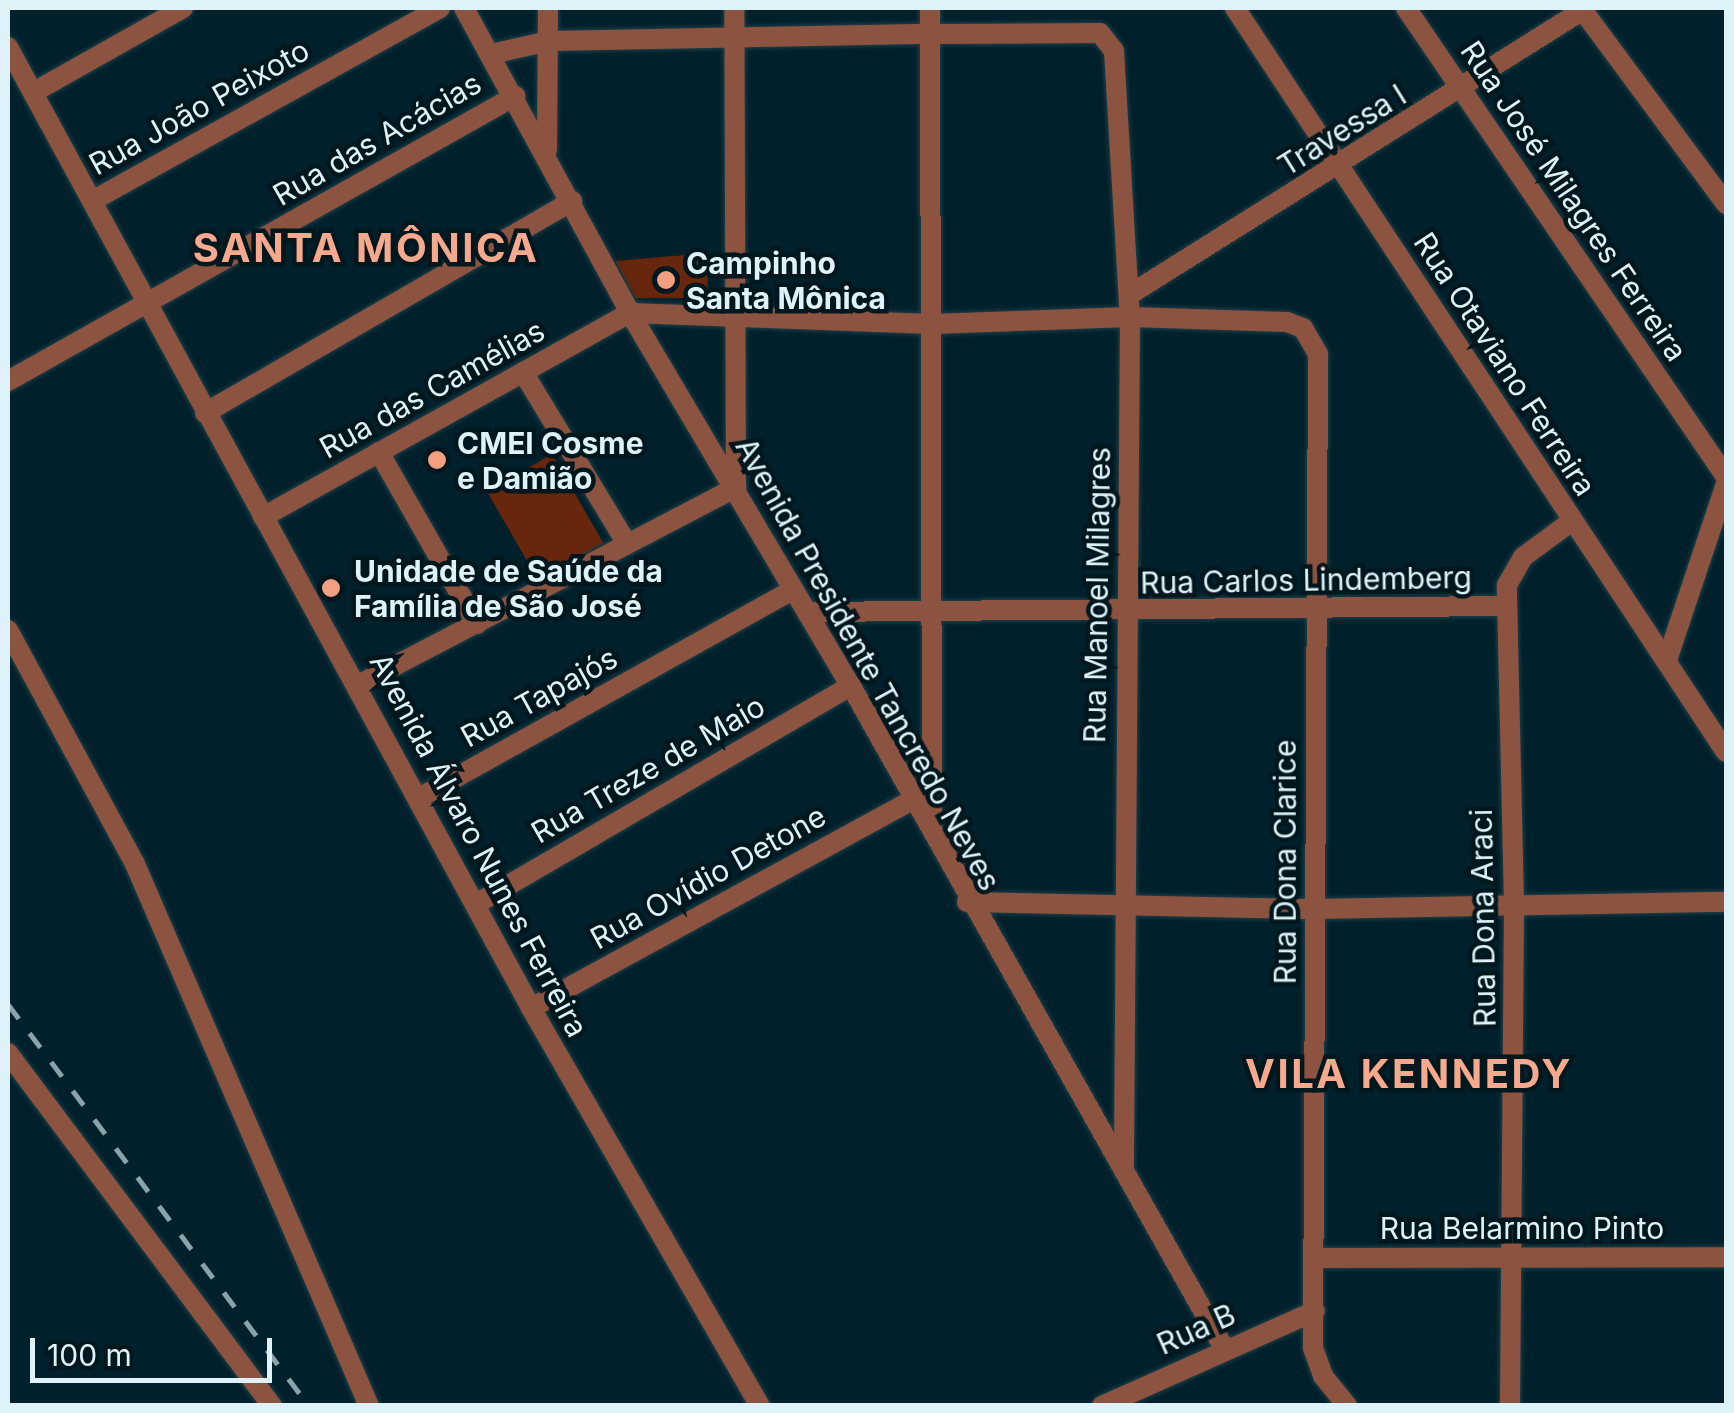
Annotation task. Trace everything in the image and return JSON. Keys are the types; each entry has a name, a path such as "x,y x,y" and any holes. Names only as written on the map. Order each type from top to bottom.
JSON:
{"street":[{"path":"34,92 184,8"},
{"name":"Rua João Peixoto","path":"92,201 440,8"},
{"name":"Avenida Presidente Tancredo Neves","path":"464,8 546,152 630,313 851,686 967,902 1124,1164 1224,1348"},
{"path":"546,152 548,8"},
{"path":"358,685 736,487 731,320 734,8"},
{"path":"930,8 932,833"},
{"name":"Rua Otaviano Ferreira","path":"1235,8 1726,752"},
{"name":"Rua José Milagres Ferreira","path":"1406,8 1726,481"},
{"path":"1582,9 1726,204"},
{"name":"Travessa I","path":"1130,294 1340,167 1582,9"},
{"name":"Rua Manoel Milagres","path":"930,34 1100,33 1118,63 1130,294 1124,1164"},
{"path":"491,54 549,41 930,34"},
{"name":"Avenida Álvaro Nunes Ferreira","path":"8,47 531,1008 760,1406"},
{"name":"Rua das Acácias","path":"8,381 515,96"},
{"path":"205,413 572,201"},
{"path":"630,313 731,320 932,324 1130,317"},
{"name":"Rua das Camélias","path":"263,517 630,313"},
{"name":"Rua Dona Clarice","path":"1130,317 1287,322 1303,328 1318,354 1314,608 1316,1363 1348,1406"},
{"path":"523,372 627,544"},
{"path":"379,452 477,624"},
{"path":"1667,660 1726,481"},
{"name":"Rua Dona Araci","path":"1510,1406 1514,904 1507,606 1512,568 1572,521"},
{"name":"Rua Tapajós","path":"419,798 793,590"},
{"name":"Rua Carlos Lindemberg","path":"807,612 1126,614 1507,606"},
{"path":"8,630 135,864 369,1406"},
{"name":"Rua Treze de Maio","path":"476,904 851,686"},
{"name":"Rua Ovídio Detone","path":"531,1008 914,799"},
{"path":"967,902 1316,909 1726,902"},
{"path":"8,1053 272,1406"},
{"name":"Rua Belarmino Pinto","path":"1318,1258 1726,1257"},
{"name":"Rua B","path":"1102,1406 1224,1348 1315,1311"}],"shaded area":[{"name":"Campinho Santa Mônica","path":"707,253 708,298 635,298 615,261"},
{"path":"552,454 604,543 539,581 487,492"}],"railway":[{"path":"8,1004 309,1406"}],"place":[{"name":"Campinho Santa Mônica","path":"666,280"},
{"name":"CMEI Cosme e Damião","path":"437,460"},
{"name":"Unidade de Saúde da Família de São José","path":"331,588"}],"district":[{"name":"SANTA MÔNICA","path":"366,248"},
{"name":"VILA KENNEDY","path":"1409,1074"}]}
